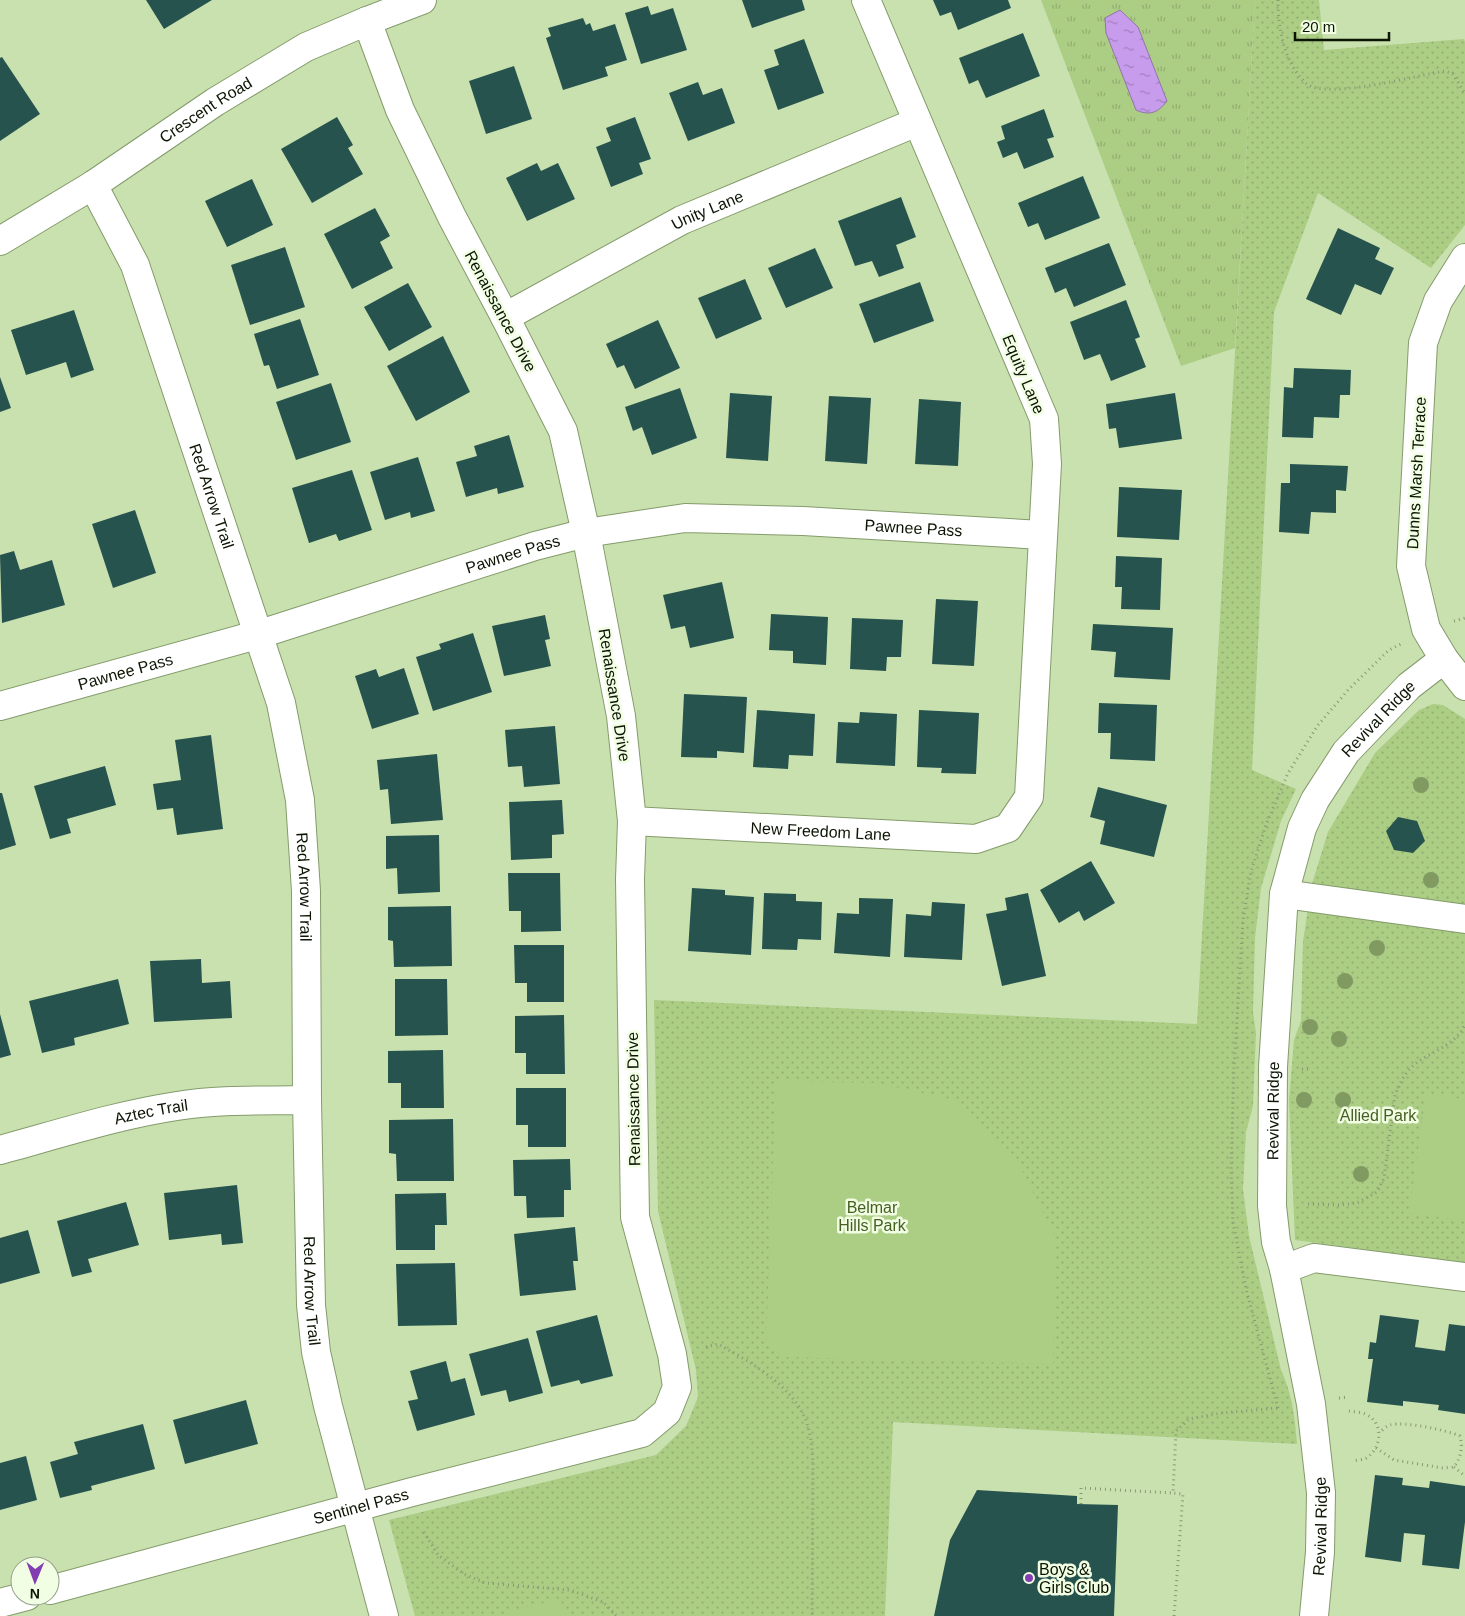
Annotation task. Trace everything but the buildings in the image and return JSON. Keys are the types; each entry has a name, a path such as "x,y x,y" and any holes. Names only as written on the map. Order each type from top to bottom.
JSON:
{"street":[{"name":"Crescent Road","path":"0,241 93,185 215,102 306,47 367,20 422,0"},
{"name":"Equity Lane","path":"866,0 1044,419 1047,464 1029,797 1008,828"},
{"name":"Renaissance Drive","path":"367,20 400,110 452,217 563,431 586,532 621,716 632,821 630,878 635,1217 672,1354 677,1386 667,1412"},
{"name":"Unity Lane","path":"505,317 682,220 917,122"},
{"name":"Red Arrow Trail","path":"93,185 135,265 260,634 281,703 300,800 306,891 307,1100 311,1305 316,1352 328,1406 384,1616"},
{"name":"Dunns Marsh Terrace","path":"1465,258 1438,301 1423,343 1411,566 1426,630 1444,659 1465,686"},
{"name":"Pawnee Pass","path":"0,706 260,634 525,549 586,532 685,518 803,521 1042,535"},
{"name":"Revival Ridge","path":"1314,1616 1320,1552 1321,1493 1311,1404 1284,1268 1276,1242 1272,1206 1273,1067 1284,894 1302,828 1315,800 1346,752 1409,686 1444,659"},
{"name":"New Freedom Lane","path":"632,821 976,839 1008,828"},
{"path":"1284,894 1465,919"},
{"name":"Aztec Trail","path":"0,1150 139,1113 179,1106 223,1101 307,1100"},
{"path":"1284,1268 1314,1258 1465,1277"},
{"name":"Sentinel Pass","path":"60,1587 642,1433 667,1412"}],"path":[{"path":"1278,0 1278,21 1288,58 1308,84 1319,89 1338,91 1445,71 1453,74 1465,94"},
{"path":"1308,1204 1339,1205 1357,1203 1377,1192 1384,1178 1395,1096 1406,1073 1415,1064 1438,1052 1462,1031 1465,1024"},
{"path":"1392,1114 1422,1118"},
{"path":"706,1347 718,1344 755,1364 791,1396 804,1417 811,1438 813,1463 812,1616"},
{"path":"1173,1493 1176,1431 1189,1419 1221,1413 1311,1404 1348,1397"},
{"path":"1350,1411 1365,1414 1376,1423 1380,1432 1376,1448 1367,1458 1352,1461"},
{"path":"1380,1432 1389,1426 1400,1424 1451,1432 1460,1436"},
{"path":"1460,1436 1465,1433"},
{"path":"1454,1467 1460,1458 1462,1444 1460,1436"},
{"path":"1376,1448 1394,1460 1443,1468 1454,1467 1465,1476"},
{"path":"1081,1504 1081,1488 1183,1494 1174,1616"},
{"path":"424,1532 438,1555 464,1574 485,1583 570,1590 603,1602 617,1616"}],"green space":[{"path":"1041,0 1255,0 1235,348 1181,366","holes":["1106,33 1145,114 1136,110"]},
{"name":"Belmar Hills Park","path":"1255,0 1319,0 1324,50 1464,39 1465,42 1465,225 1431,268 1318,193 1274,312 1252,770 1296,789 1281,821 1261,888 1255,938 1253,1012 1256,1033 1253,1106 1246,1132 1243,1189 1249,1236 1281,1370 1290,1397 1297,1444 893,1422 885,1616 415,1616 389,1520 656,1455 686,1426 698,1397 696,1370 658,1211 654,1000 1197,1024"},
{"name":"Allied Park","path":"1433,704 1443,705 1465,719 1465,1263 1295,1240 1289,1100 1294,1040 1301,1021 1303,941 1312,884 1328,832 1375,753 1419,710"},
{"path":"776,1081 878,1083 954,1100 1018,1163 1056,1238 1053,1364 782,1357 766,1344"},
{"path":"1426,1093 1465,1099 1465,1221 1409,1213"},
{"path":"561,1599 565,1616 506,1616 505,1612"}],"water":[{"path":"1120,10 1138,27 1167,101 1157,111 1145,113 1136,110 1106,33 1105,18"}],"place":[{"name":"Boys & Girls Club","path":"1029,1578"}]}
